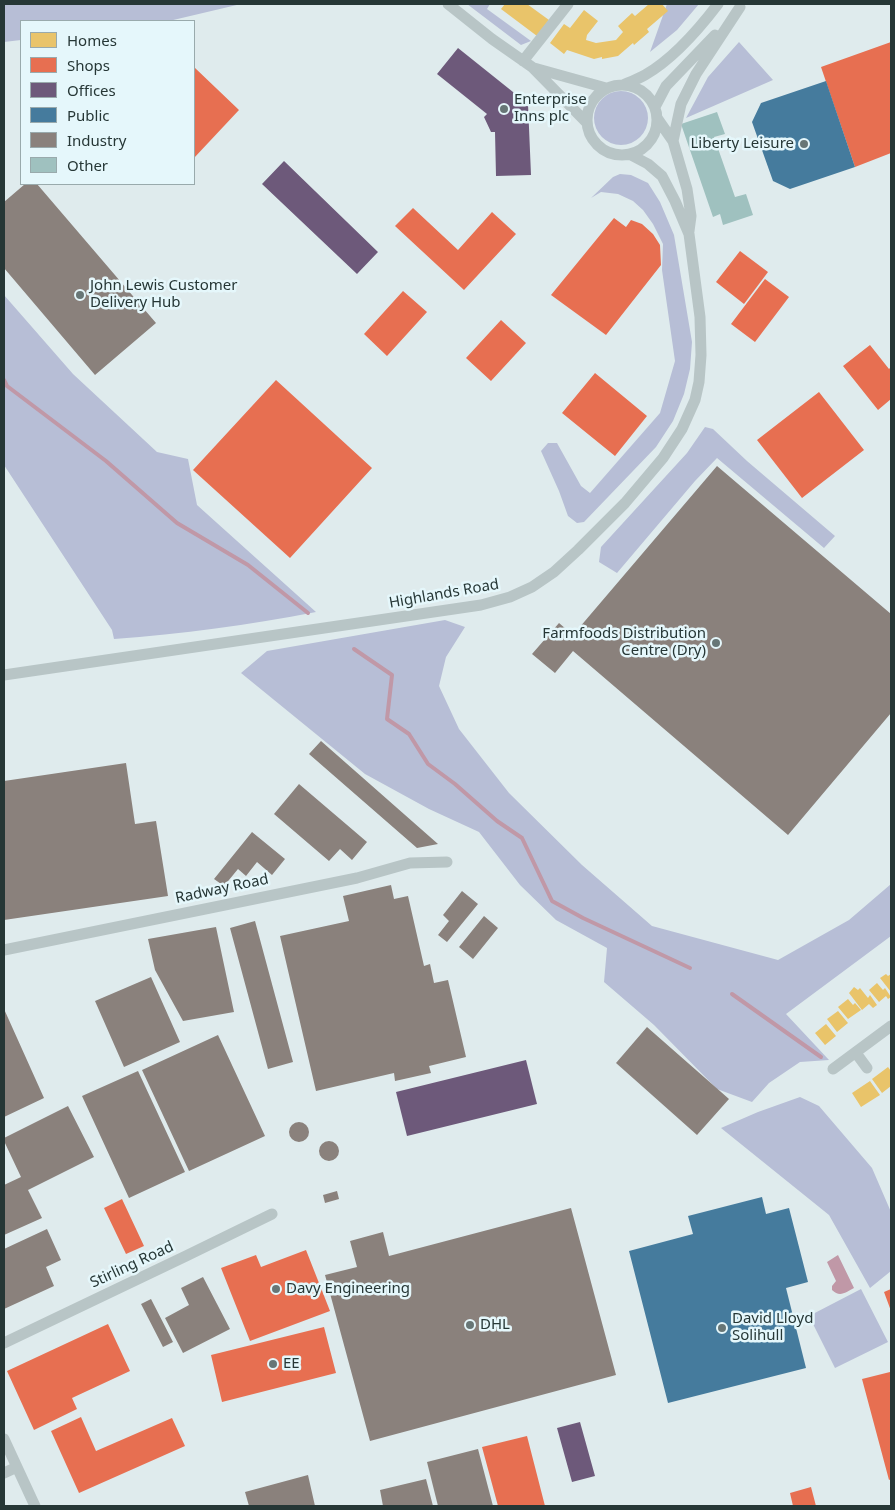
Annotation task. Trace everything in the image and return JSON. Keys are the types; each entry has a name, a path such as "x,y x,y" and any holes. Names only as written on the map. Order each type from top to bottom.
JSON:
{"street":[{"path":"448,4 492,39 528,64 587,123"},
{"path":"528,64 568,4"},
{"path":"623,85 634,87 650,98 656,112 657,128 654,137 648,145 631,155 621,156 603,150 591,136 587,123 591,103 606,88 623,85 645,75 663,62 702,24 718,4"},
{"path":"656,112 666,86 741,5"},
{"path":"673,141 680,104 696,74 741,5"},
{"path":"528,64 606,88"},
{"name":"Highlands Road","path":"4,675 481,605 510,597 532,587 554,572 625,503 663,458 682,429 695,400 699,382 701,355 700,317 689,234 691,216 687,189 673,141 656,112"},
{"name":"Highlands Road","path":"631,155 648,164 662,176 689,234"},
{"name":"Radway Road","path":"4,950 357,878 410,864 447,862"},
{"path":"833,1070 891,1026"},
{"path":"856,1053 867,1068"},
{"name":"Stirling Road","path":"4,1343 272,1214"},
{"path":"4,1440 34,1506"},
{"path":"4,1473 17,1466"}],"shaded area":[{"path":"4,4 241,4 173,20 20,20 20,40 4,42"},
{"path":"467,4 490,4 487,9 531,41 521,45"},
{"path":"667,4 699,4 677,30 650,52"},
{"path":"739,42 773,80 686,118 708,77"},
{"path":"621,91 631,93 640,99 646,108 648,118 646,128 640,137 631,143 621,145 611,143 602,137 596,128 594,118 596,108 602,99 611,93"},
{"path":"620,174 631,175 648,183 660,202 674,235 692,342 690,369 684,394 673,421 656,447 584,522 577,523 568,516 541,451 548,443 557,443 581,486 590,493 660,413 675,361 662,270 663,244 653,224 643,210 633,201 618,194 601,192 591,198 613,177"},
{"path":"4,295 73,374 157,452 188,459 197,505 316,612 215,628 114,639 112,630 4,465"},
{"path":"705,427 713,429 747,461 835,536 824,548 717,458 695,481 617,573 599,562 601,547 687,453"},
{"path":"445,620 465,627 446,657 439,686 459,729 509,793 582,865 652,926 778,960 849,920 891,884 891,936 786,1014 829,1060 800,1062 769,1083 752,1102 717,1089 654,1025 604,982 607,948 556,920 520,885 479,832 429,809 365,774 241,673 267,651"},
{"path":"800,1097 819,1106 872,1168 891,1212 891,1271 870,1288 829,1215 721,1128"},
{"path":"838,1255 854,1288 840,1294 832,1290 832,1286 836,1281 827,1262"},
{"path":"861,1289 888,1342 835,1368 809,1316"}],"building: Homes":[{"path":"505,4 527,4 549,20 537,36 501,9"},
{"path":"649,4 662,4 668,11 647,29 649,32 618,56 594,59 567,50 564,54 550,43 564,24 570,28 584,10 598,21 587,35 586,40 596,43 616,40 623,32 618,26 632,13 635,16"},
{"path":"886,974 888,976 891,974 891,992 880,978"},
{"path":"877,983 883,990 885,988 891,997 888,999 886,996 879,1002 869,990"},
{"path":"854,987 858,990 860,988 868,998 870,995 877,1005 873,1008 869,1004 862,1010 849,993"},
{"path":"848,999 861,1010 848,1019 838,1007"},
{"path":"838,1011 848,1023 837,1032 827,1019"},
{"path":"826,1024 836,1036 825,1045 815,1033"},
{"path":"888,1067 891,1071 891,1086 882,1093 872,1079"},
{"path":"870,1081 880,1095 861,1107 852,1093"}],"building: Shops":[{"path":"891,42 891,153 855,167 821,67"},
{"path":"195,68 239,110 195,157"},
{"path":"413,208 458,250 492,212 516,234 464,290 395,226"},
{"path":"614,218 626,227 631,220 642,224 653,234 660,245 661,265 606,335 551,295"},
{"path":"740,251 768,272 744,304 716,282"},
{"path":"765,279 789,297 755,342 731,324"},
{"path":"403,291 427,312 387,356 364,334"},
{"path":"501,320 526,343 491,381 466,358"},
{"path":"870,345 889,369 891,367 891,399 878,410 843,366"},
{"path":"595,373 647,416 615,456 562,413"},
{"path":"276,380 372,468 290,558 193,470"},
{"path":"819,392 864,450 802,498 757,440"},
{"path":"122,1199 144,1246 126,1254 104,1208"},
{"name":"Davy Engineering","path":"306,1250 330,1311 250,1341 221,1268 256,1255 261,1267"},
{"path":"891,1289 891,1311 884,1292"},
{"path":"108,1324 130,1371 72,1398 77,1409 34,1430 7,1371"},
{"name":"EE","path":"324,1327 336,1373 222,1402 211,1355"},
{"path":"890,1372 891,1479 889,1480 862,1379"},
{"path":"81,1417 96,1451 172,1418 185,1446 79,1493 51,1431"},
{"path":"527,1436 545,1506 498,1506 482,1447"},
{"path":"811,1487 816,1506 793,1506 790,1493"}],"building: Offices":[{"name":"Enterprise Inns plc","path":"458,48 528,104 531,175 496,176 495,132 491,132 484,117 487,114 437,74"},
{"path":"284,161 378,252 357,274 262,184"},
{"path":"526,1060 537,1104 407,1136 396,1092"},
{"path":"580,1422 595,1476 572,1482 557,1428"}],"building: Public":[{"name":"Liberty Leisure","path":"826,81 855,167 790,189 773,181 752,122 761,103"},
{"name":"David Lloyd Solihull","path":"762,1197 766,1214 789,1208 808,1282 786,1288 806,1368 668,1403 629,1251 693,1234 688,1216"}],"building: Industry":[{"name":"John Lewis Customer Delivery Hub","path":"24,185 38,185 156,323 95,375 4,268 4,202"},
{"name":"Farmfoods Distribution Centre (Dry)","path":"717,466 891,614 891,713 788,835 573,651 555,673 532,654 559,623 573,635"},
{"path":"321,741 438,844 417,848 309,754"},
{"path":"126,763 135,824 156,821 168,896 4,920 4,781"},
{"path":"299,784 367,842 352,860 340,849 329,861 274,814"},
{"path":"252,832 285,859 272,875 257,862 246,876 238,869 224,886 214,879"},
{"path":"391,885 394,899 408,896 424,966 430,964 434,983 448,980 466,1057 429,1066 431,1073 395,1081 394,1073 316,1091 280,936 349,921 343,896"},
{"path":"462,891 478,904 447,942 438,935 449,921 443,915"},
{"path":"484,916 498,928 473,959 459,947"},
{"path":"255,921 293,1062 268,1069 230,928"},
{"path":"216,927 234,1012 183,1021 155,970 148,939"},
{"path":"151,977 180,1042 124,1067 95,1001"},
{"path":"4,1009 44,1098 4,1117"},
{"path":"647,1027 729,1099 697,1135 616,1063"},
{"path":"218,1035 265,1136 189,1171 142,1070"},
{"path":"138,1071 185,1172 129,1198 82,1096"},
{"path":"68,1106 94,1157 28,1190 42,1218 4,1235 4,1185 21,1177 4,1138"},
{"path":"299,1122 306,1125 309,1132 306,1139 299,1142 292,1139 289,1132 292,1125"},
{"path":"329,1141 336,1144 339,1151 336,1158 329,1161 322,1158 319,1151 322,1144"},
{"path":"337,1191 339,1199 325,1203 323,1195"},
{"name":"DHL","path":"571,1208 616,1375 370,1441 325,1275 357,1267 350,1241 383,1232 389,1256"},
{"path":"47,1229 61,1260 46,1267 54,1286 4,1309 4,1249"},
{"path":"203,1277 230,1329 183,1353 165,1318 189,1305 181,1288"},
{"path":"151,1299 173,1342 163,1347 141,1304"},
{"path":"478,1449 493,1506 438,1506 427,1462"},
{"path":"308,1475 315,1506 249,1506 245,1492"},
{"path":"426,1479 433,1506 383,1506 380,1490"}],"building: Other":[{"path":"717,112 725,134 714,137 735,197 746,194 753,215 723,225 720,214 713,217 681,124"}],"waterway":[{"path":"4,380 7,386 106,461 177,523 248,565 308,613"},
{"path":"354,649 392,675 387,719 409,734 428,764 455,784 497,821 522,838 552,901 583,918 690,968"},
{"path":"732,994 821,1057"}],"place":[{"name":"Enterprise Inns plc","path":"504,109"},
{"name":"Liberty Leisure","path":"804,144"},
{"name":"John Lewis Customer Delivery Hub","path":"80,295"},
{"name":"Farmfoods Distribution Centre (Dry)","path":"716,643"},
{"name":"Davy Engineering","path":"276,1289"},
{"name":"DHL","path":"470,1325"},
{"name":"David Lloyd Solihull","path":"722,1328"},
{"name":"EE","path":"273,1364"}]}
